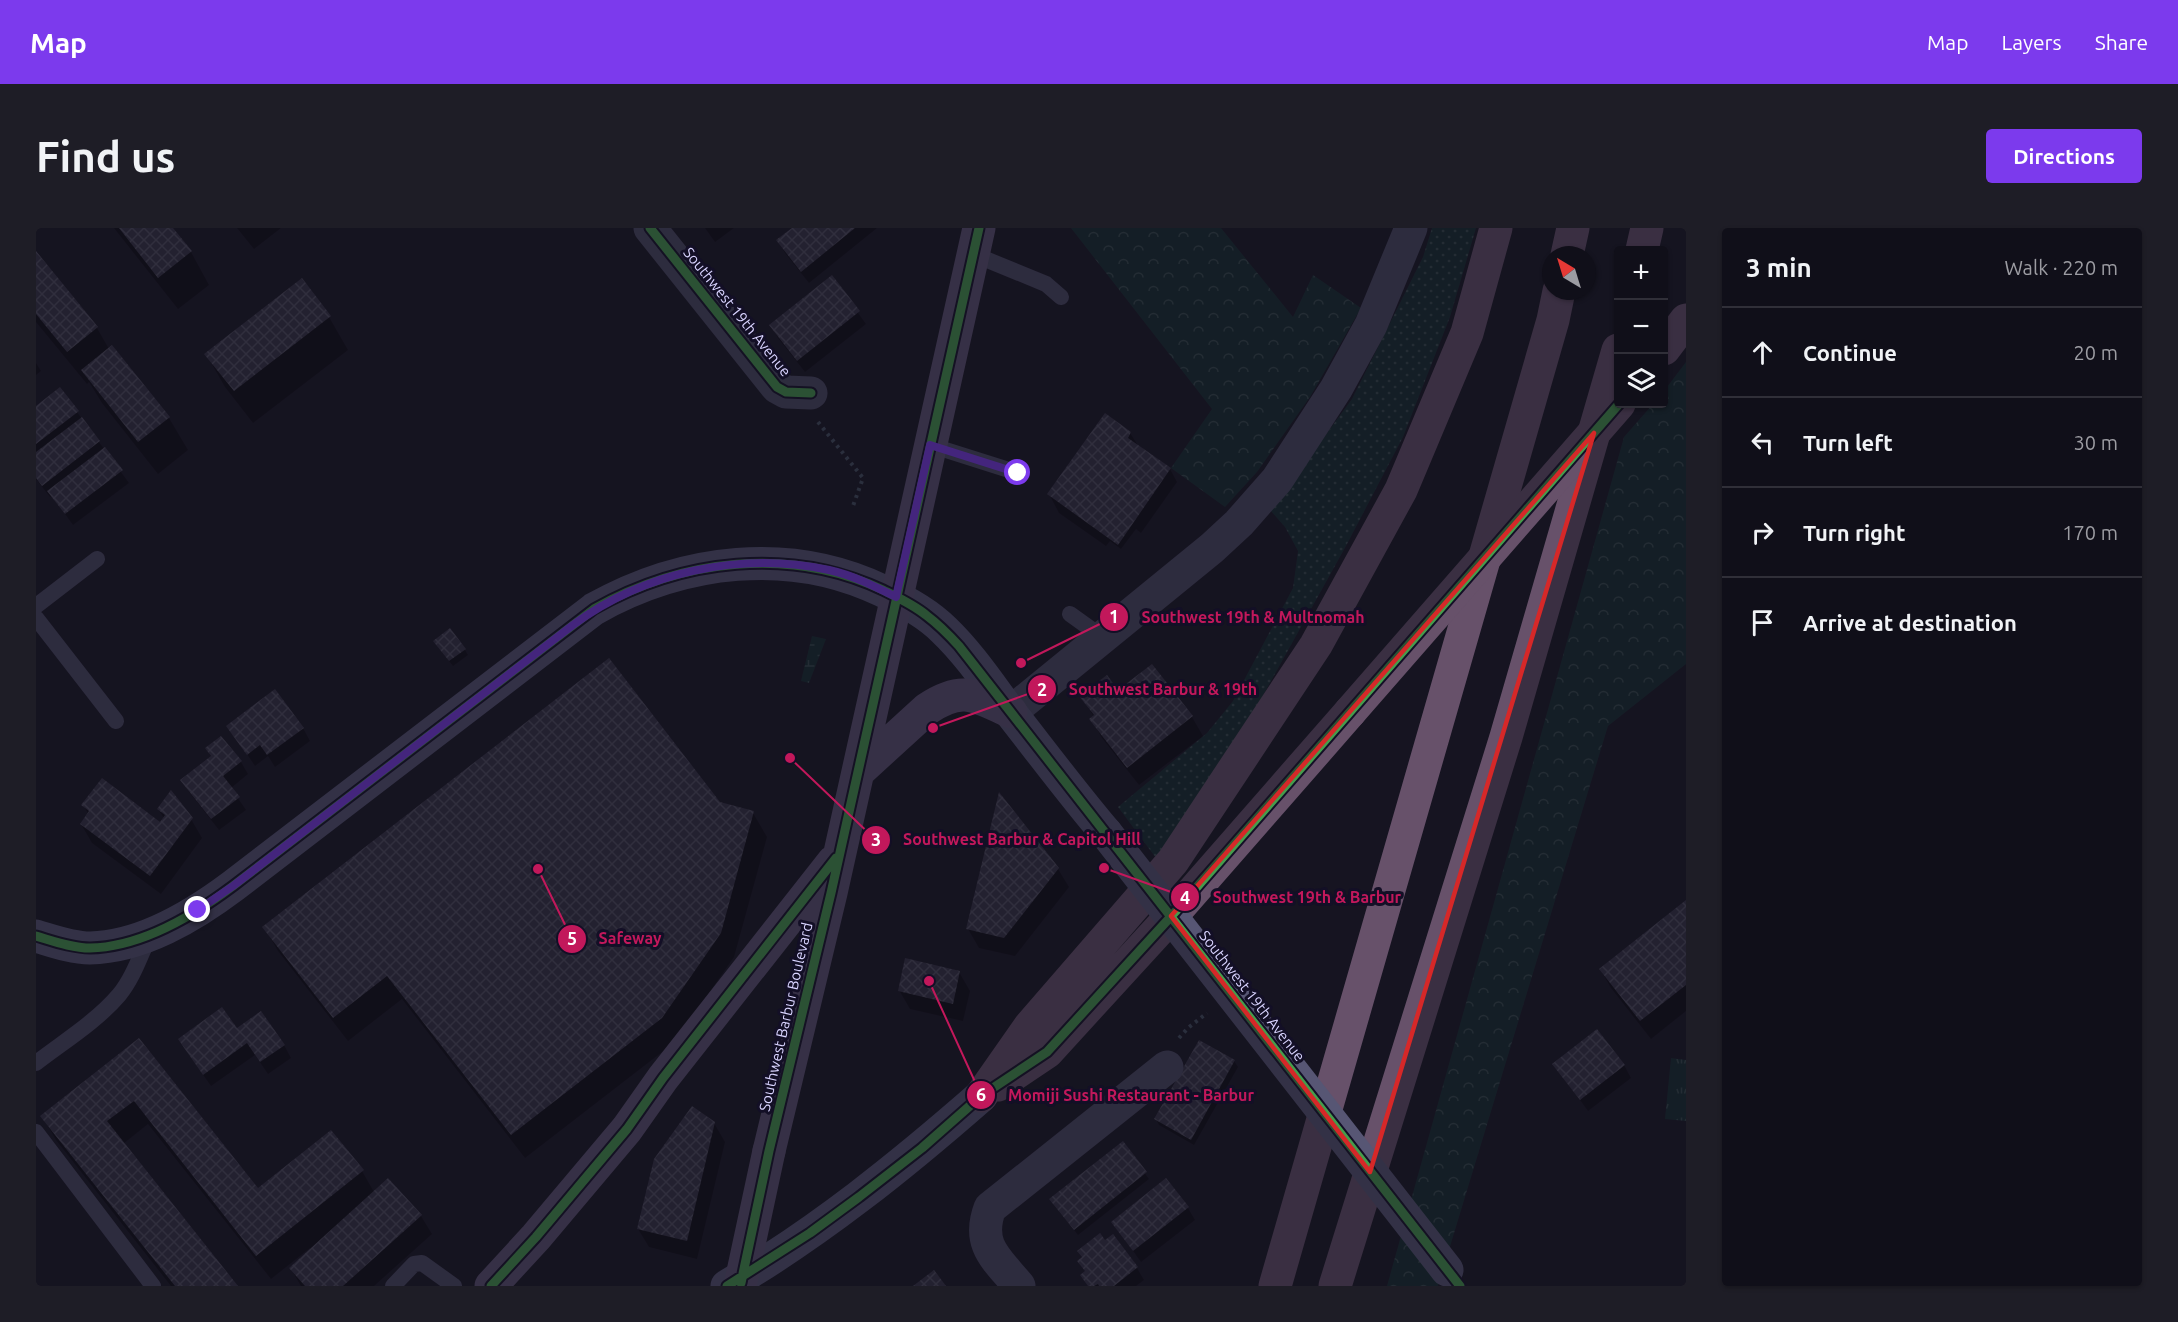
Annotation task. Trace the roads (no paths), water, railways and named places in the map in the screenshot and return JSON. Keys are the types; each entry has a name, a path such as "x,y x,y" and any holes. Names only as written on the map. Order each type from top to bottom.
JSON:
{"highway":[{"path":"981,1096 1030,1026 1173,861 1316,645 1401,490 1467,333 1496,228"},
{"path":"1569,246 1573,228"},
{"path":"1643,246 1647,228"},
{"path":"1275,1286 1557,300"},
{"path":"1668,344 1686,320"},
{"path":"1335,1286 1506,737 1617,354"},
{"path":"981,1096 1047,1052 1176,911 1616,408"}],"main road":[{"name":"Southwest Barbur Boulevard","path":"740,1286 769,1151 858,772 976,241"},
{"path":"858,772 927,709 960,693 975,696 1011,712"},
{"path":"491,1286 536,1237 627,1129 663,1078 838,856"}],"street":[{"name":"Southwest 19th Avenue","path":"650,228 777,387 786,393 811,393"},
{"path":"1011,712 1212,548 1239,523 1277,480 1336,389 1371,325 1411,228"},
{"name":"Southwest 19th Avenue","path":"36,936 88,948 108,946 150,934 215,899 594,609 616,597 674,575 736,564 828,570 862,580 925,613 959,646 1453,1278"},
{"path":"1019,1286 988,1247 984,1226 990,1208 997,1200 1167,1067"},
{"path":"727,1286 793,1245 859,1197 922,1148 981,1096"}],"lane":[{"path":"976,241 1046,284 1061,297"},
{"path":"930,445 1018,473"},
{"path":"36,606 97,559"},
{"path":"1070,614 1102,637"},
{"path":"36,618 116,721"},
{"path":"36,1064 96,1017 119,995 134,972 150,934"},
{"path":"36,1132 153,1286"},
{"path":"393,1286 414,1264 422,1263 454,1286"}],"place":[{"name":"Southwest 19th & Multnomah","path":"1021,663"},
{"name":"Southwest Barbur & 19th","path":"933,728"},
{"name":"Southwest Barbur & Capitol Hill","path":"790,758"},
{"name":"Southwest 19th & Barbur","path":"1104,868"},
{"name":"Safeway","path":"538,869"},
{"name":"Momiji Sushi Restaurant - Barbur","path":"929,981"}]}
